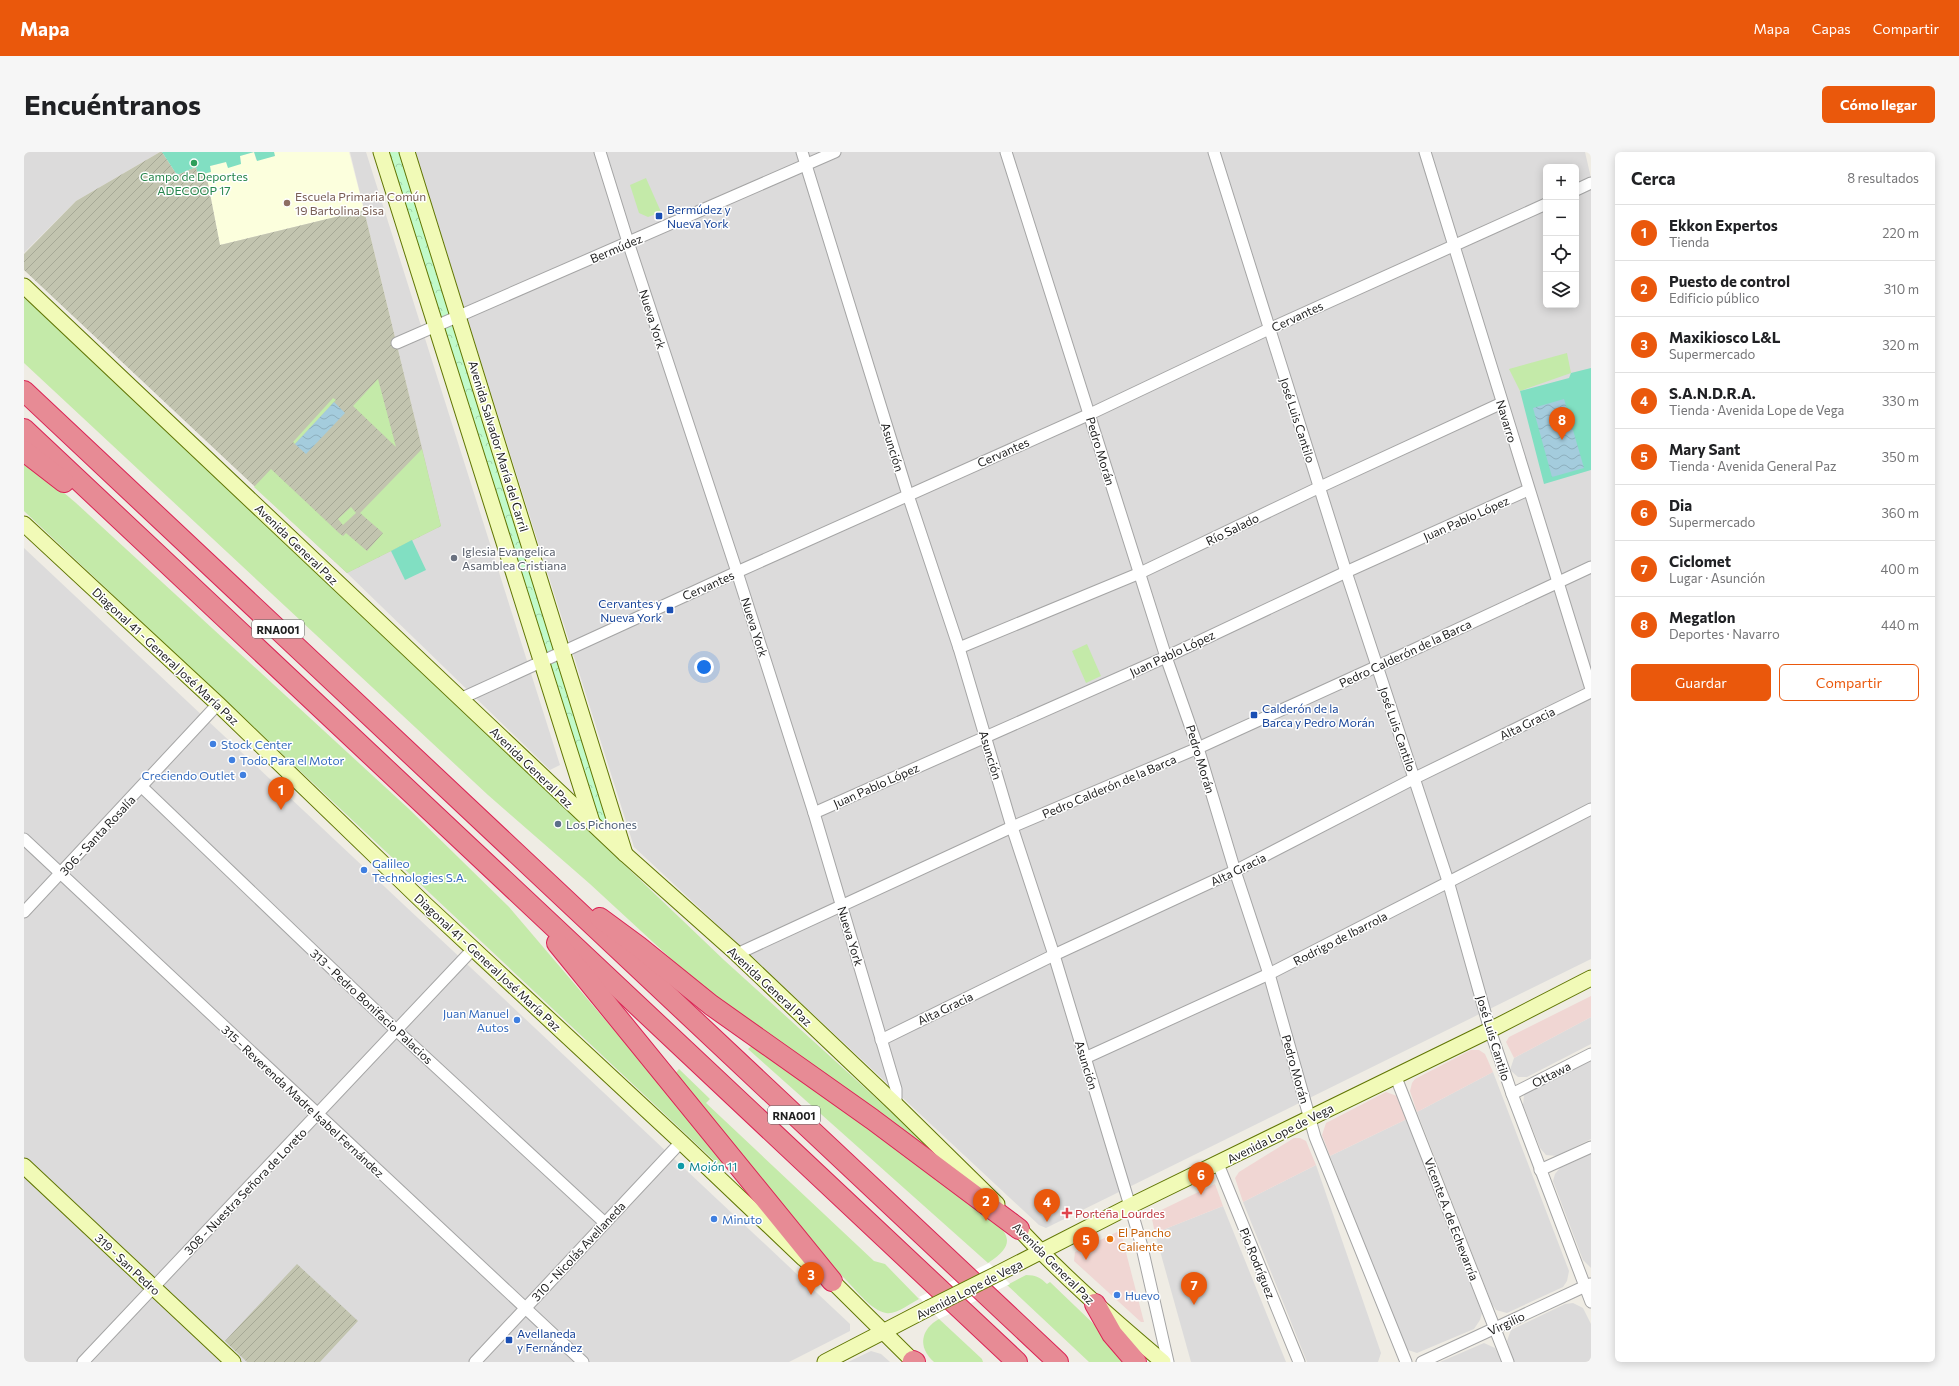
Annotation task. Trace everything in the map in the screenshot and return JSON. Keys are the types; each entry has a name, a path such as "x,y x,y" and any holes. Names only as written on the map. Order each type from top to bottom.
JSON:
{"highway":[{"name":"RNA001","path":"24,391 1058,1362"},
{"name":"RNA001","path":"24,429 1017,1362"},
{"path":"24,451 135,533"},
{"path":"531,867 638,946 681,982 740,1027 872,1119 1019,1229"},
{"path":"513,888 778,1217 832,1281"},
{"path":"1095,1304 1112,1334 1136,1362"}],"street":[{"name":"Avenida Salvador María del Carril","path":"381,152 592,824"},
{"name":"Avenida Salvador María del Carril","path":"407,152 626,855"},
{"name":"Nueva York","path":"600,152 814,813 896,1089 896,1105"},
{"name":"Asunción","path":"802,152 908,495 959,648 1012,827 1054,955 1130,1206 1141,1243 1168,1362"},
{"name":"Bermúdez","path":"397,343 835,152"},
{"name":"Pedro Morán","path":"1006,152 1166,656 1198,748 1235,871 1269,974 1315,1137 1406,1362"},
{"name":"José Luis Cantilo","path":"1214,152 1346,572 1448,881 1490,1030 1540,1170 1588,1285 1591,1302"},
{"name":"Navarro","path":"1425,152 1528,490 1591,690"},
{"path":"1579,189 1591,183"},
{"name":"Cervantes","path":"460,699 737,572 1090,414 1453,244 1543,205"},
{"name":"Avenida General Paz","path":"24,286 592,824 737,954 896,1105 980,1186 1041,1252 1095,1304 1163,1362"},
{"name":"Río Salado","path":"959,648 1140,573 1320,487 1502,404"},
{"name":"Juan Pablo López","path":"814,813 1166,656 1346,572 1528,490"},
{"name":"Diagonal 41 - General José María Paz","path":"24,524 218,704 473,949 681,1142 803,1258 832,1281 914,1362"},
{"name":"Pedro Calderón de la Barca","path":"737,954 1012,827 1198,748 1377,667 1591,567"},
{"name":"Alta Gracia","path":"881,1040 1054,955 1235,871 1415,778 1591,690"},
{"name":"306 - Santa Rosalía","path":"24,912 218,704"},
{"name":"313 - Pedro Bonifacio Palacios","path":"142,787 396,1030 605,1223"},
{"name":"Rodrigo de Ibarrola","path":"1085,1058 1269,974 1591,809"},
{"name":"315 - Reverenda Madre Isabel Fernández","path":"24,839 317,1115 583,1362"},
{"name":"308 - Nuestra Señora de Loreto","path":"83,1362 473,949"},
{"name":"Avenida Lope de Vega","path":"825,1362 840,1358 884,1331 1130,1206 1218,1164 1395,1075 1490,1030 1591,978"},
{"name":"Ottawa","path":"1512,1094 1591,1054"},
{"name":"Vicente A. de Echevarría","path":"1395,1075 1508,1362"},
{"name":"310 - Nicolás Avellaneda","path":"475,1362 681,1142"},
{"path":"1540,1170 1591,1147"},
{"name":"Pio Rodríguez","path":"1218,1164 1299,1362"},
{"name":"319 - San Pedro","path":"24,1166 233,1362"},
{"name":"Virgilio","path":"1422,1362 1588,1285"}],"shaded area":[{"path":"24,152 160,152 76,201 24,253"},
{"path":"162,152 177,175 196,167 198,175 206,173 220,245 364,210 441,526 347,573 24,270 24,254 76,201"},
{"name":"Escuela Primaria Común 19 Bartolina Sisa","path":"254,152 256,160 275,156 274,152 349,152 364,210 220,245 206,173 211,172 210,166 226,162 241,164 240,156"},
{"path":"350,152 366,152 560,765 550,770 347,573 441,526"},
{"path":"415,152 1585,152 1591,178 1591,959 1046,1228 1039,1225 634,847"},
{"path":"24,548 850,1324 850,1331 789,1362 24,1362"},
{"path":"1591,996 1591,1017 1514,1058 1506,1042 1509,1037"},
{"path":"1591,1017 1591,1044 1527,1077 1518,1077 1510,1070 1514,1058"},
{"path":"1471,1050 1479,1050 1485,1054 1493,1072 1417,1112 1410,1091 1412,1083 1415,1079"},
{"path":"1591,1059 1591,1139 1557,1156 1546,1155 1540,1148 1523,1105 1524,1095 1526,1092"},
{"path":"1493,1072 1569,1271 1567,1281 1563,1287 1507,1313 1496,1310 1492,1304 1417,1112"},
{"path":"1386,1092 1397,1096 1407,1119 1330,1156 1322,1135 1326,1123"},
{"path":"1407,1119 1482,1313 1480,1320 1474,1329 1417,1353 1408,1350 1403,1344 1330,1156"},
{"path":"1294,1138 1300,1138 1306,1141 1316,1165 1243,1202 1235,1178 1239,1172"},
{"path":"1591,1154 1591,1268 1583,1260 1553,1181 1555,1174 1560,1168"},
{"path":"1316,1165 1381,1353 1378,1362 1307,1362 1243,1202"},
{"path":"1215,1184 1223,1206 1155,1233 1152,1219 1153,1214"},
{"path":"1223,1206 1286,1362 1191,1362 1155,1233"},
{"path":"1117,1232 1121,1233 1144,1322 1141,1322 1074,1261 1075,1252"},
{"path":"297,1264 358,1321 320,1362 247,1362 225,1341"},
{"path":"1573,1303 1583,1308 1591,1324 1591,1362 1514,1362 1507,1341 1511,1330 1565,1304"},
{"path":"1484,1343 1495,1348 1502,1362 1440,1362"},
{"path":"871,1351 881,1354 890,1362 848,1362"}],"green space":[{"name":"Campo de Deportes ADECOOP 17","path":"162,152 254,152 240,156 241,164 228,168 226,162 210,166 211,172 198,175 196,167 177,175"},
{"path":"254,152 274,152 275,156 257,161"},
{"path":"381,152 407,152 626,855 592,824"},
{"path":"646,178 661,212 648,217 639,213 630,185"},
{"path":"24,298 277,533 724,960 931,1148 927,1153 734,1010 680,967 590,884 488,795 24,363"},
{"path":"1567,353 1571,373 1520,391 1509,369"},
{"path":"1591,368 1591,470 1544,484 1520,391 1569,378 1571,373"},
{"path":"378,379 396,447 353,406"},
{"path":"333,398 336,400 295,444 293,442"},
{"path":"422,449 441,526 347,573 254,487 271,469 339,533 343,536 346,533 367,551 383,533 360,513"},
{"path":"24,459 76,503 409,809 509,907 728,1164 724,1170 24,511"},
{"path":"351,507 356,513 343,525 338,519"},
{"path":"412,540 426,570 405,580 391,551"},
{"path":"1087,644 1101,676 1086,683 1072,651"},
{"path":"754,1044 983,1209 1003,1230 1007,1242 1005,1248 988,1263 748,1049"},
{"path":"679,1069 710,1099 706,1103 874,1261 885,1264 919,1299 899,1311 890,1313 880,1311 865,1300 801,1232 758,1180 675,1074"},
{"path":"1026,1275 1038,1277 1047,1284 1050,1282 1100,1330 1126,1362 1089,1362 1007,1285"},
{"path":"939,1319 982,1359 983,1362 934,1362 925,1350 923,1339 928,1328"}],"water":[{"path":"1564,399 1584,468 1552,477 1533,408"},
{"path":"334,402 345,413 306,454 295,444"}],"pier":[{"path":"989,1263 1010,1284 939,1319 919,1297"}],"place":[{"name":"Campo de Deportes ADECOOP 17","path":"194,163"},
{"name":"Escuela Primaria Común 19 Bartolina Sisa","path":"287,203"},
{"name":"Bermúdez y Nueva York","path":"659,216"},
{"name":"Megatlon","path":"1562,440"},
{"name":"Iglesia Evangelica Asamblea Cristiana","path":"454,558"},
{"name":"Cervantes y Nueva York","path":"670,610"},
{"name":"Calderón de la Barca y Pedro Morán","path":"1254,715"},
{"name":"Stock Center","path":"213,744"},
{"name":"Todo Para el Motor","path":"232,760"},
{"name":"Creciendo Outlet","path":"243,775"},
{"name":"Ekkon Expertos","path":"281,810"},
{"name":"Los Pichones","path":"558,824"},
{"name":"Galileo Technologies S.A.","path":"364,870"},
{"name":"Juan Manuel Autos","path":"517,1020"},
{"name":"Mojón 11","path":"681,1166"},
{"name":"Dia","path":"1201,1195"},
{"name":"Porteña Lourdes","path":"1067,1213"},
{"name":"Minuto","path":"714,1219"},
{"name":"Puesto de control","path":"986,1221"},
{"name":"S.A.N.D.R.A.","path":"1047,1222"},
{"name":"El Pancho Caliente","path":"1110,1239"},
{"name":"Mary Sant","path":"1086,1260"},
{"name":"Maxikiosco L&L","path":"811,1295"},
{"name":"Huevo","path":"1117,1295"},
{"name":"Ciclomet","path":"1194,1305"},
{"name":"Avellaneda y Fernández","path":"509,1340"}]}
